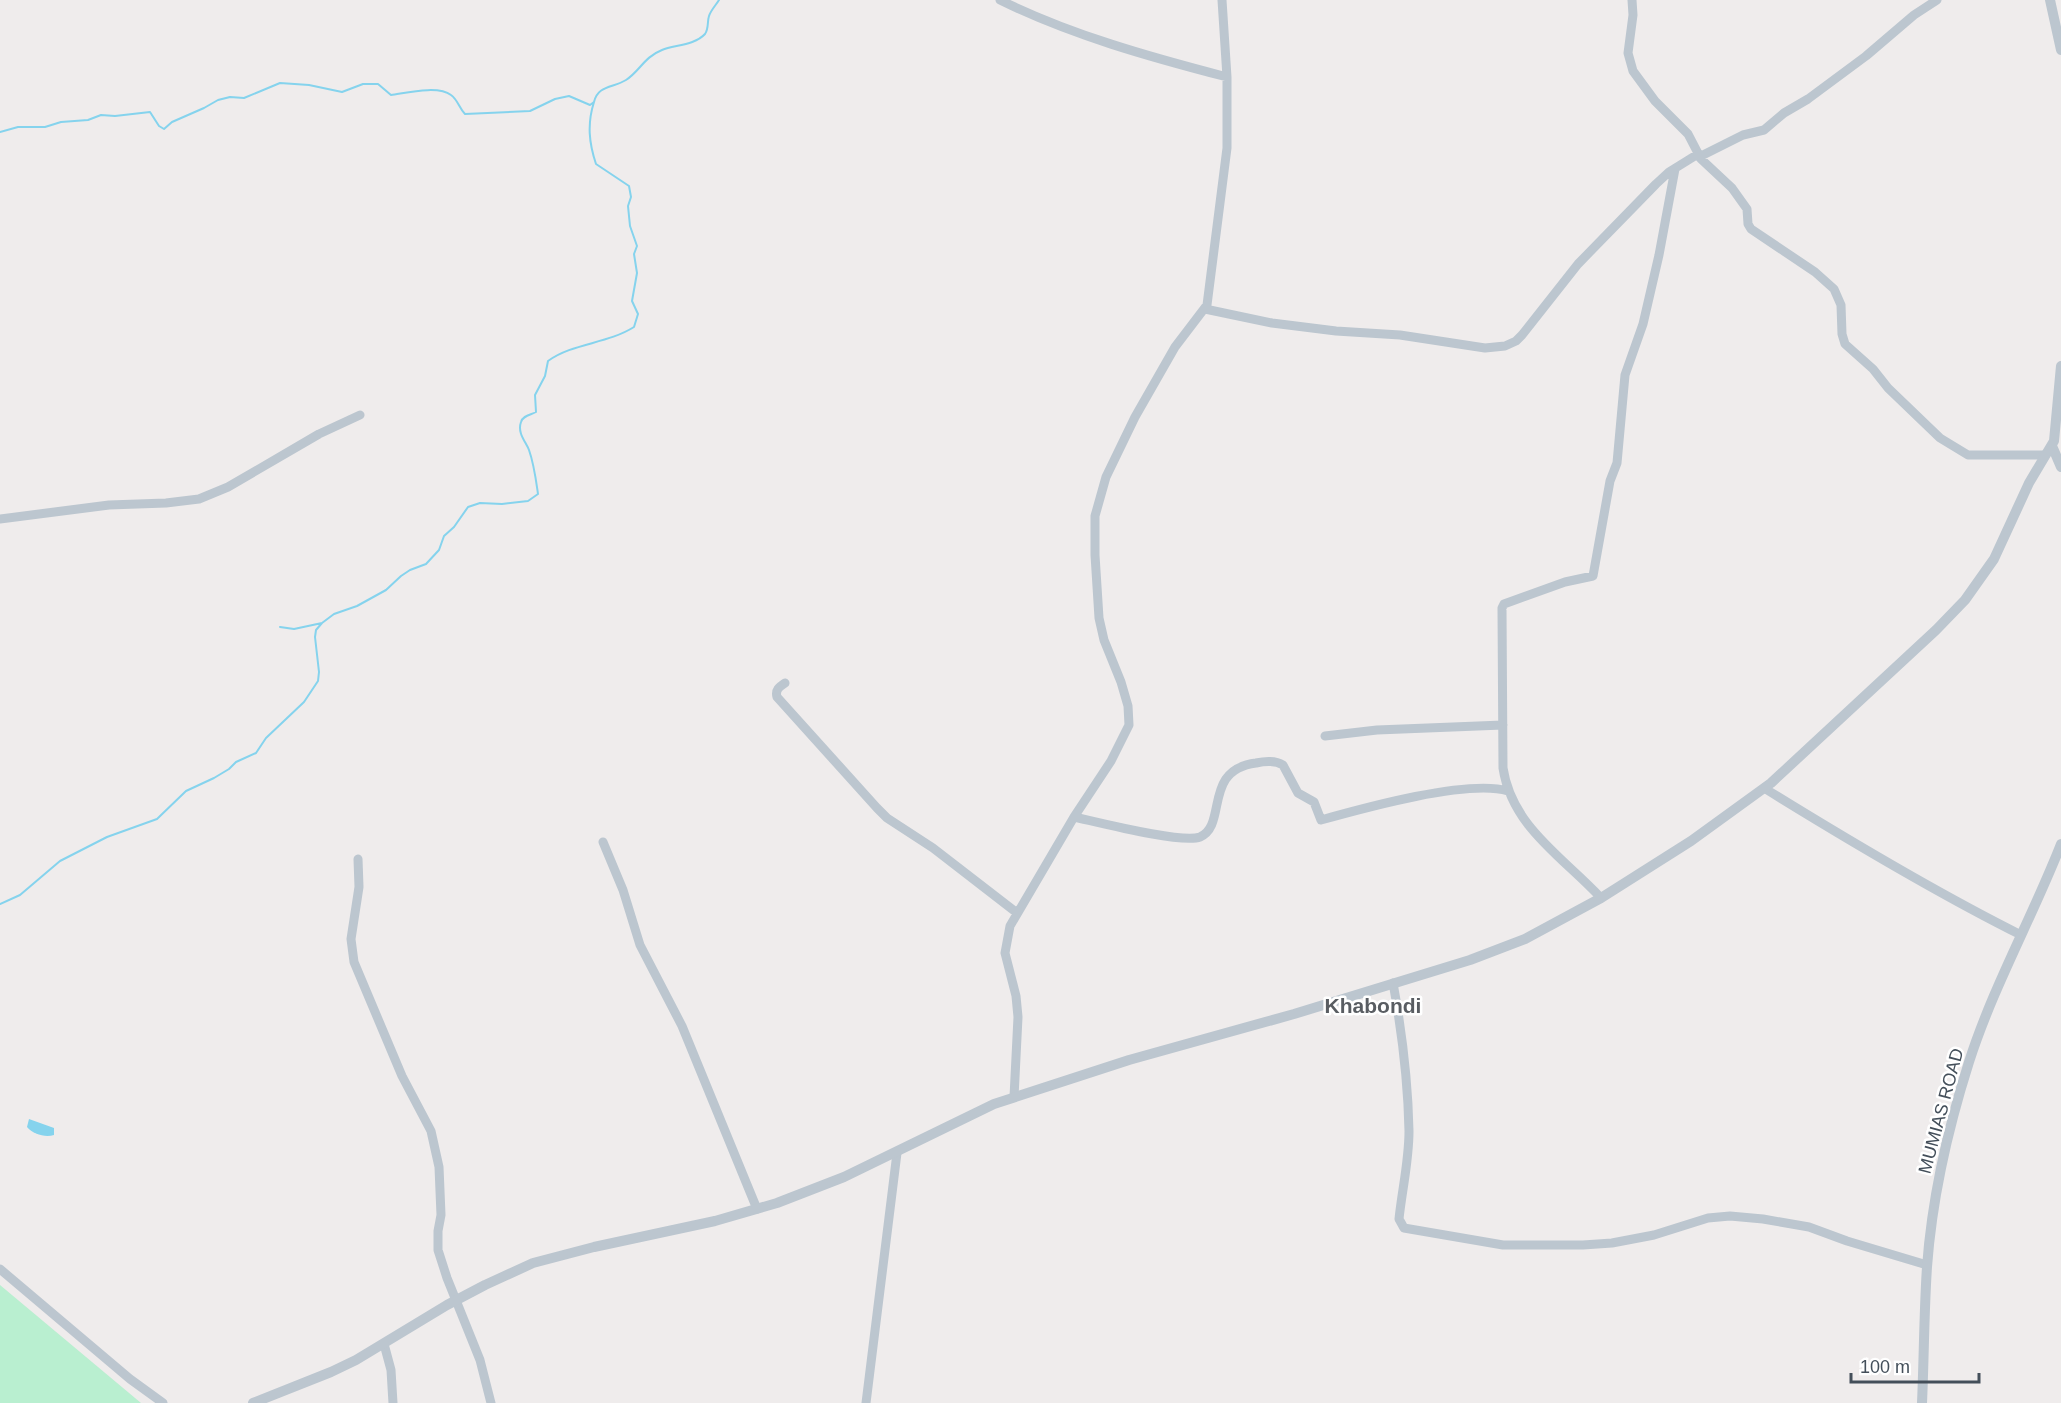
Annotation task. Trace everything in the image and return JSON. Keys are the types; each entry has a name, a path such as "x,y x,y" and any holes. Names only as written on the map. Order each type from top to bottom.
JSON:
{"street":[{"path":"1000,0 1032,16 1115,45 1227,77"},
{"path":"1014,1097 1017,1010 1005,947 1010,926 1074,816 1111,761 1126,733 1130,719 1121,682 1104,640 1099,618 1094,529 1096,508 1110,470 1147,395 1175,347 1205,309 1227,148 1227,77 1222,0"},
{"path":"1632,0 1633,15 1628,53 1633,71 1655,101 1688,134 1699,155 1715,174 1732,188 1747,209 1748,224 1751,230 1815,272 1834,290 1840,305 1845,344 1873,369 1888,388 1940,438 1956,450 1968,455 2044,455"},
{"path":"1205,309 1303,327 1400,335 1485,348 1505,346 1522,335 1578,264 1656,184 1699,155 1743,135 1764,130 1784,113 1822,89 1866,56 1914,15 1937,0"},
{"path":"2050,0 2060,33 2061,50"},
{"path":"1601,898 1522,819 1508,791 1503,768 1503,605 1565,582 1593,576 1610,481 1617,463 1625,375 1643,324 1676,169"},
{"path":"253,1403 331,1372 511,1272 546,1259 716,1221 757,1209 812,1190 897,1152 976,1112 1014,1097 1130,1060 1294,1014 1510,946 1601,898 1691,841 1764,788 1936,630 1965,600 1994,559 2029,483 2044,455 2052,446 2061,366"},
{"path":"0,519 109,505 199,499 228,487 319,434 360,415"},
{"path":"2052,446 2061,467"},
{"path":"784,682 778,687 777,697 887,818 933,848 1017,913"},
{"path":"1325,736 1377,730 1503,725"},
{"path":"1074,816 1166,836 1198,838 1208,832 1224,785 1231,772 1241,765 1273,761 1283,765 1298,793 1313,800 1321,820 1362,808 1470,789 1495,787 1508,791"},
{"path":"1764,788 1839,835 1963,906 2021,935"},
{"path":"603,842 640,945 682,1026 757,1209"},
{"name":"MUMIAS ROAD","path":"1922,1403 1927,1265 1942,1168 1960,1095 1992,1000 2060,850"},
{"path":"358,859 359,887 351,939 354,962 402,1076 431,1131 439,1167 441,1215 438,1250 480,1360 491,1403"},
{"path":"1393,983 1400,1023 1407,1096 1408,1141 1399,1219 1404,1228 1503,1245 1583,1245 1612,1243 1654,1235 1708,1218 1730,1216 1809,1227 1927,1265"},
{"path":"866,1403 897,1152"},
{"path":"0,1269 130,1379 163,1403"},
{"path":"384,1344 391,1371 393,1403"}],"green space":[{"path":"0,1285 141,1403 0,1403"}],"water":[{"path":"29,1119 54,1128 54,1135 43,1136 32,1132 27,1127"}],"waterway":[{"path":"0,132 18,127 45,127 61,122 88,120 101,115 115,116 150,112 159,126 164,129 172,122 218,100 230,97 244,98 280,83 309,85 342,92 363,84 378,84 391,95 438,90 451,95 465,114 530,111 555,99 569,96 590,105 602,90 626,80 656,53 701,38 706,32 708,18 719,0"},
{"path":"0,904 20,895 60,861 107,837 157,819 186,791 214,778 236,762 256,753 266,738 304,702 318,681 315,637 316,630 322,623 334,614 357,606 386,590 410,570 426,564 439,550 444,536 454,527 468,507 480,503 502,504 528,501 538,494 532,461 520,426 523,418 536,412 535,395 545,376 548,361 568,350 624,333 634,327 638,314 632,301 637,273 634,254 637,246 630,226 629,186 596,164 590,133 590,118 594,102"},
{"path":"280,627 294,629 322,623"}],"district":[{"name":"Khabondi","path":"1373,1005"}]}
